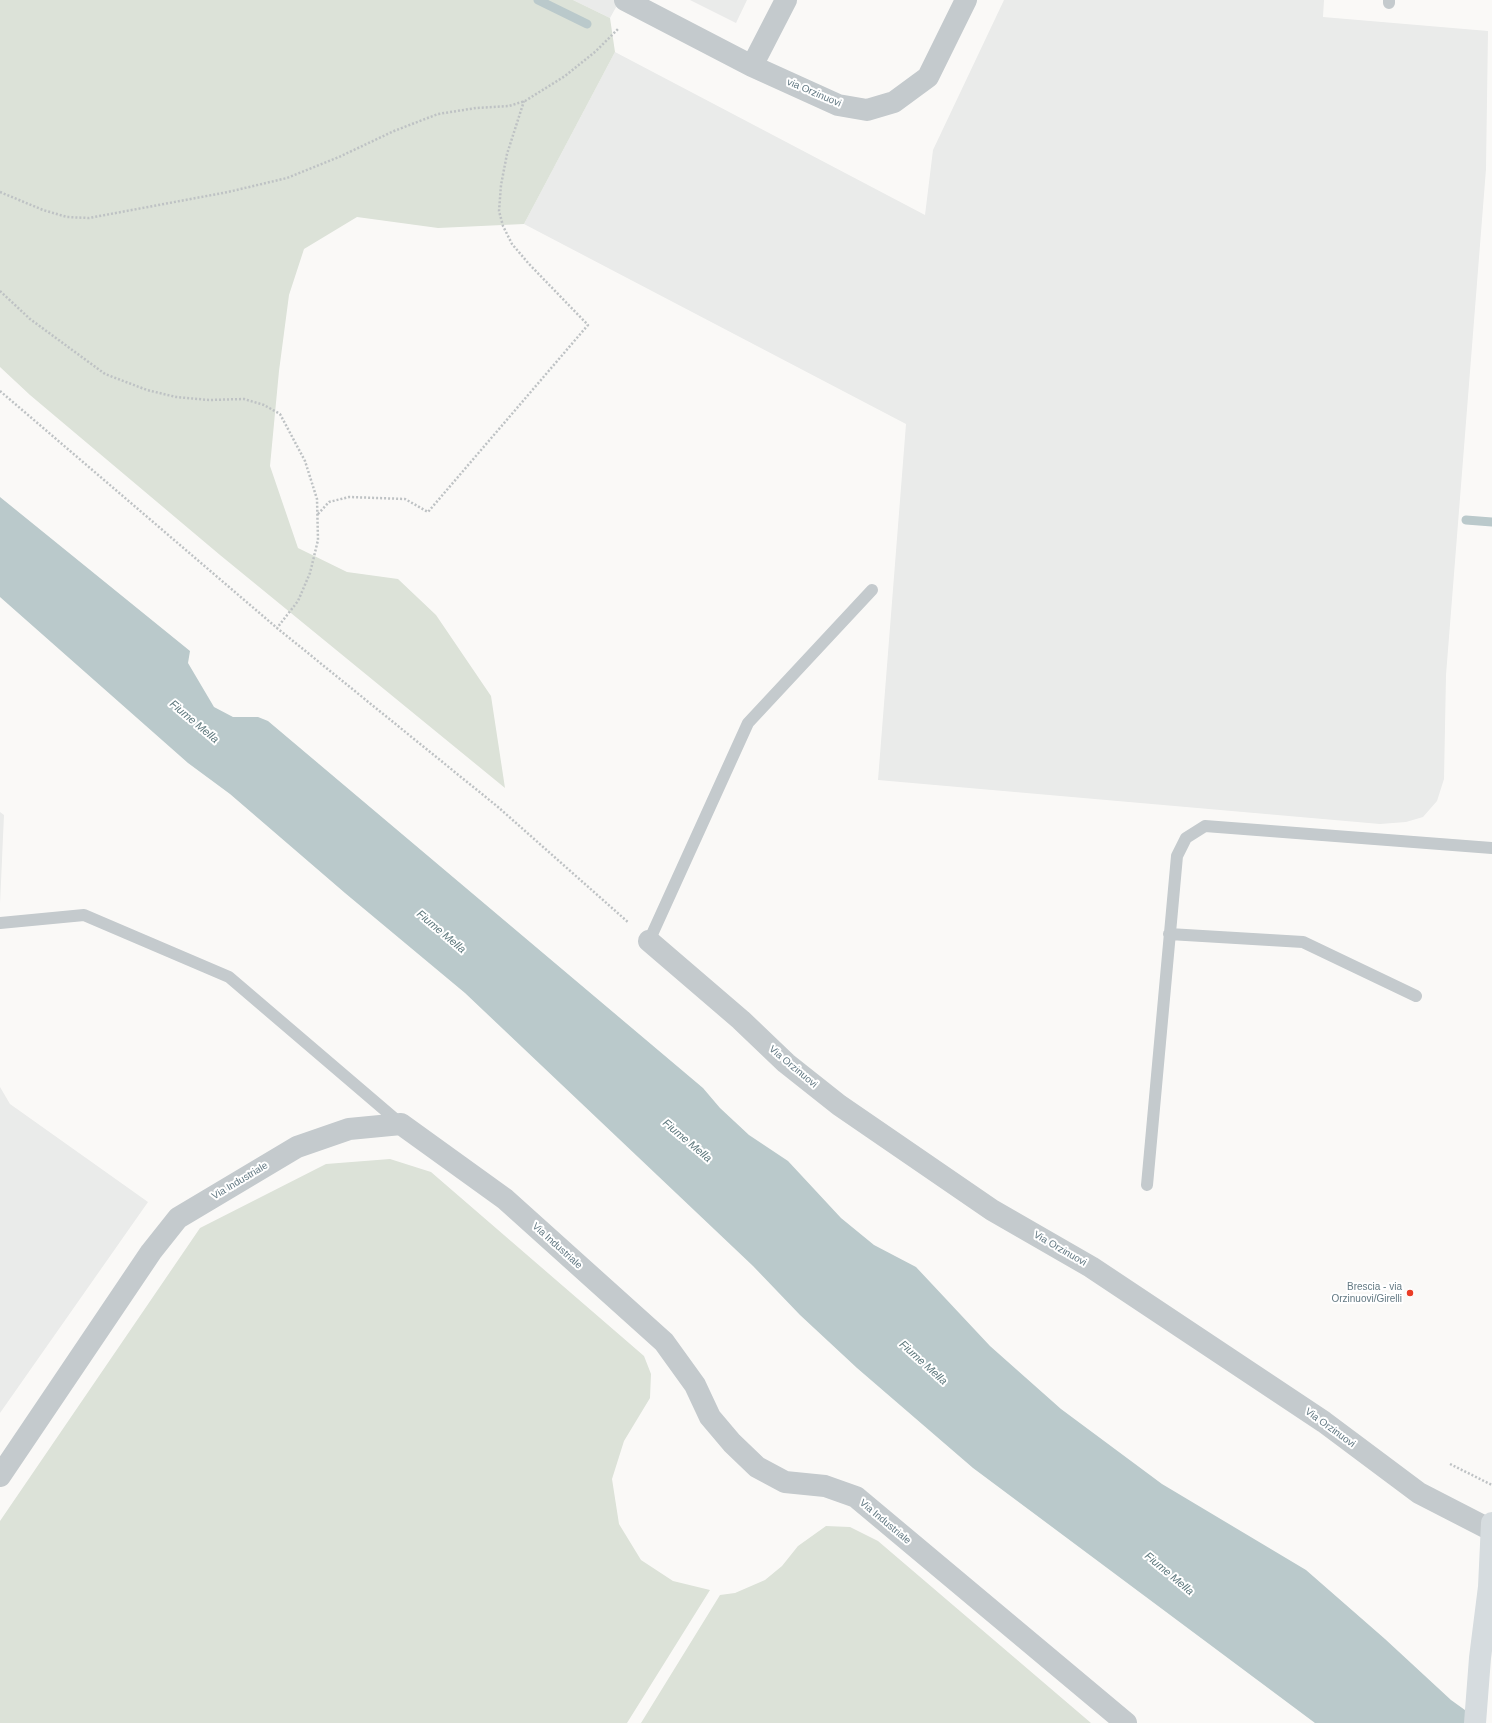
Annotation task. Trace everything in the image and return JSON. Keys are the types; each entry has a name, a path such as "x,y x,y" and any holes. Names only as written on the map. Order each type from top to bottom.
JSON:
{"main road":[{"path":"1475,1723 1480,1658 1490,1589 1492,1523"}],"street":[{"path":"752,66 786,0"},
{"name":"via Orzinuovi","path":"633,4 752,66 838,105 867,110 894,102 928,77 966,0"},
{"name":"Via Orzinuovi","path":"649,941 741,1020 786,1063 839,1105 992,1210 1091,1267 1324,1422 1419,1493 1492,1530"},
{"name":"Via Industriale","path":"0,1476 152,1252 178,1218 297,1147 349,1129 401,1124 505,1199 664,1342 695,1385 710,1417 732,1443 757,1467 785,1482 825,1486 856,1497 1126,1723"}],"lane":[{"path":"649,941 748,723 872,590"},
{"path":"1147,1184 1177,856 1186,838 1205,826 1492,848"},
{"path":"0,923 84,915 229,977 401,1124"},
{"path":"1169,934 1303,942 1416,996"}],"path":[{"path":"0,192 43,210 67,217 89,218 228,192 287,178 339,157 394,131 438,114 476,108 509,106 525,101 565,76 596,51 633,4"},
{"path":"318,514 329,502 349,497 405,499 428,512 588,326 512,244 500,216 501,185 507,154 525,101"},
{"path":"0,290 30,319 105,374 148,390 176,397 209,400 244,399 264,405 280,414 305,461 317,499 318,540 310,573 298,601 277,628"},
{"path":"0,392 277,628 498,807 649,941"},
{"path":"1450,1464 1492,1485"}],"shaded area":[{"path":"0,0 573,0 610,18 615,52 524,224 438,228 357,217 304,249 289,295 279,371 270,466 298,548 347,572 398,579 436,615 491,696 505,788 220,555 30,395 0,367"},
{"path":"573,0 620,0 610,18"},
{"path":"690,0 747,0 736,23"},
{"path":"1004,0 1324,0 1323,17 1488,31 1486,169 1446,675 1444,779 1437,801 1423,817 1406,822 1380,824 878,780 906,424 524,224 615,52 925,215 933,150"},
{"path":"0,812 4,815 0,904"},
{"path":"0,1087 10,1104 148,1202 0,1413"},
{"path":"390,1159 431,1172 644,1356 651,1374 650,1398 624,1441 612,1479 619,1524 641,1560 673,1581 710,1590 627,1723 0,1723 0,1521 200,1228 326,1164"},
{"path":"826,1526 850,1527 878,1541 1091,1723 641,1723 720,1595 735,1593 765,1580 782,1566 798,1546"}],"water":[{"name":"Fiume Mella","path":"0,497 190,651 188,663 214,707 233,717 258,717 268,721 703,1088 720,1108 749,1135 788,1161 841,1218 874,1245 916,1267 990,1346 1061,1409 1162,1484 1306,1570 1385,1639 1451,1700 1483,1723 1315,1723 973,1468 857,1368 800,1315 753,1266 465,993 345,893 230,794 188,763 0,597"}],"waterway":[{"path":"538,0 587,24"},
{"path":"1466,520 1492,522"}],"place":[{"name":"Brescia - via Orzinuovi/Girelli","path":"1410,1293"}]}
